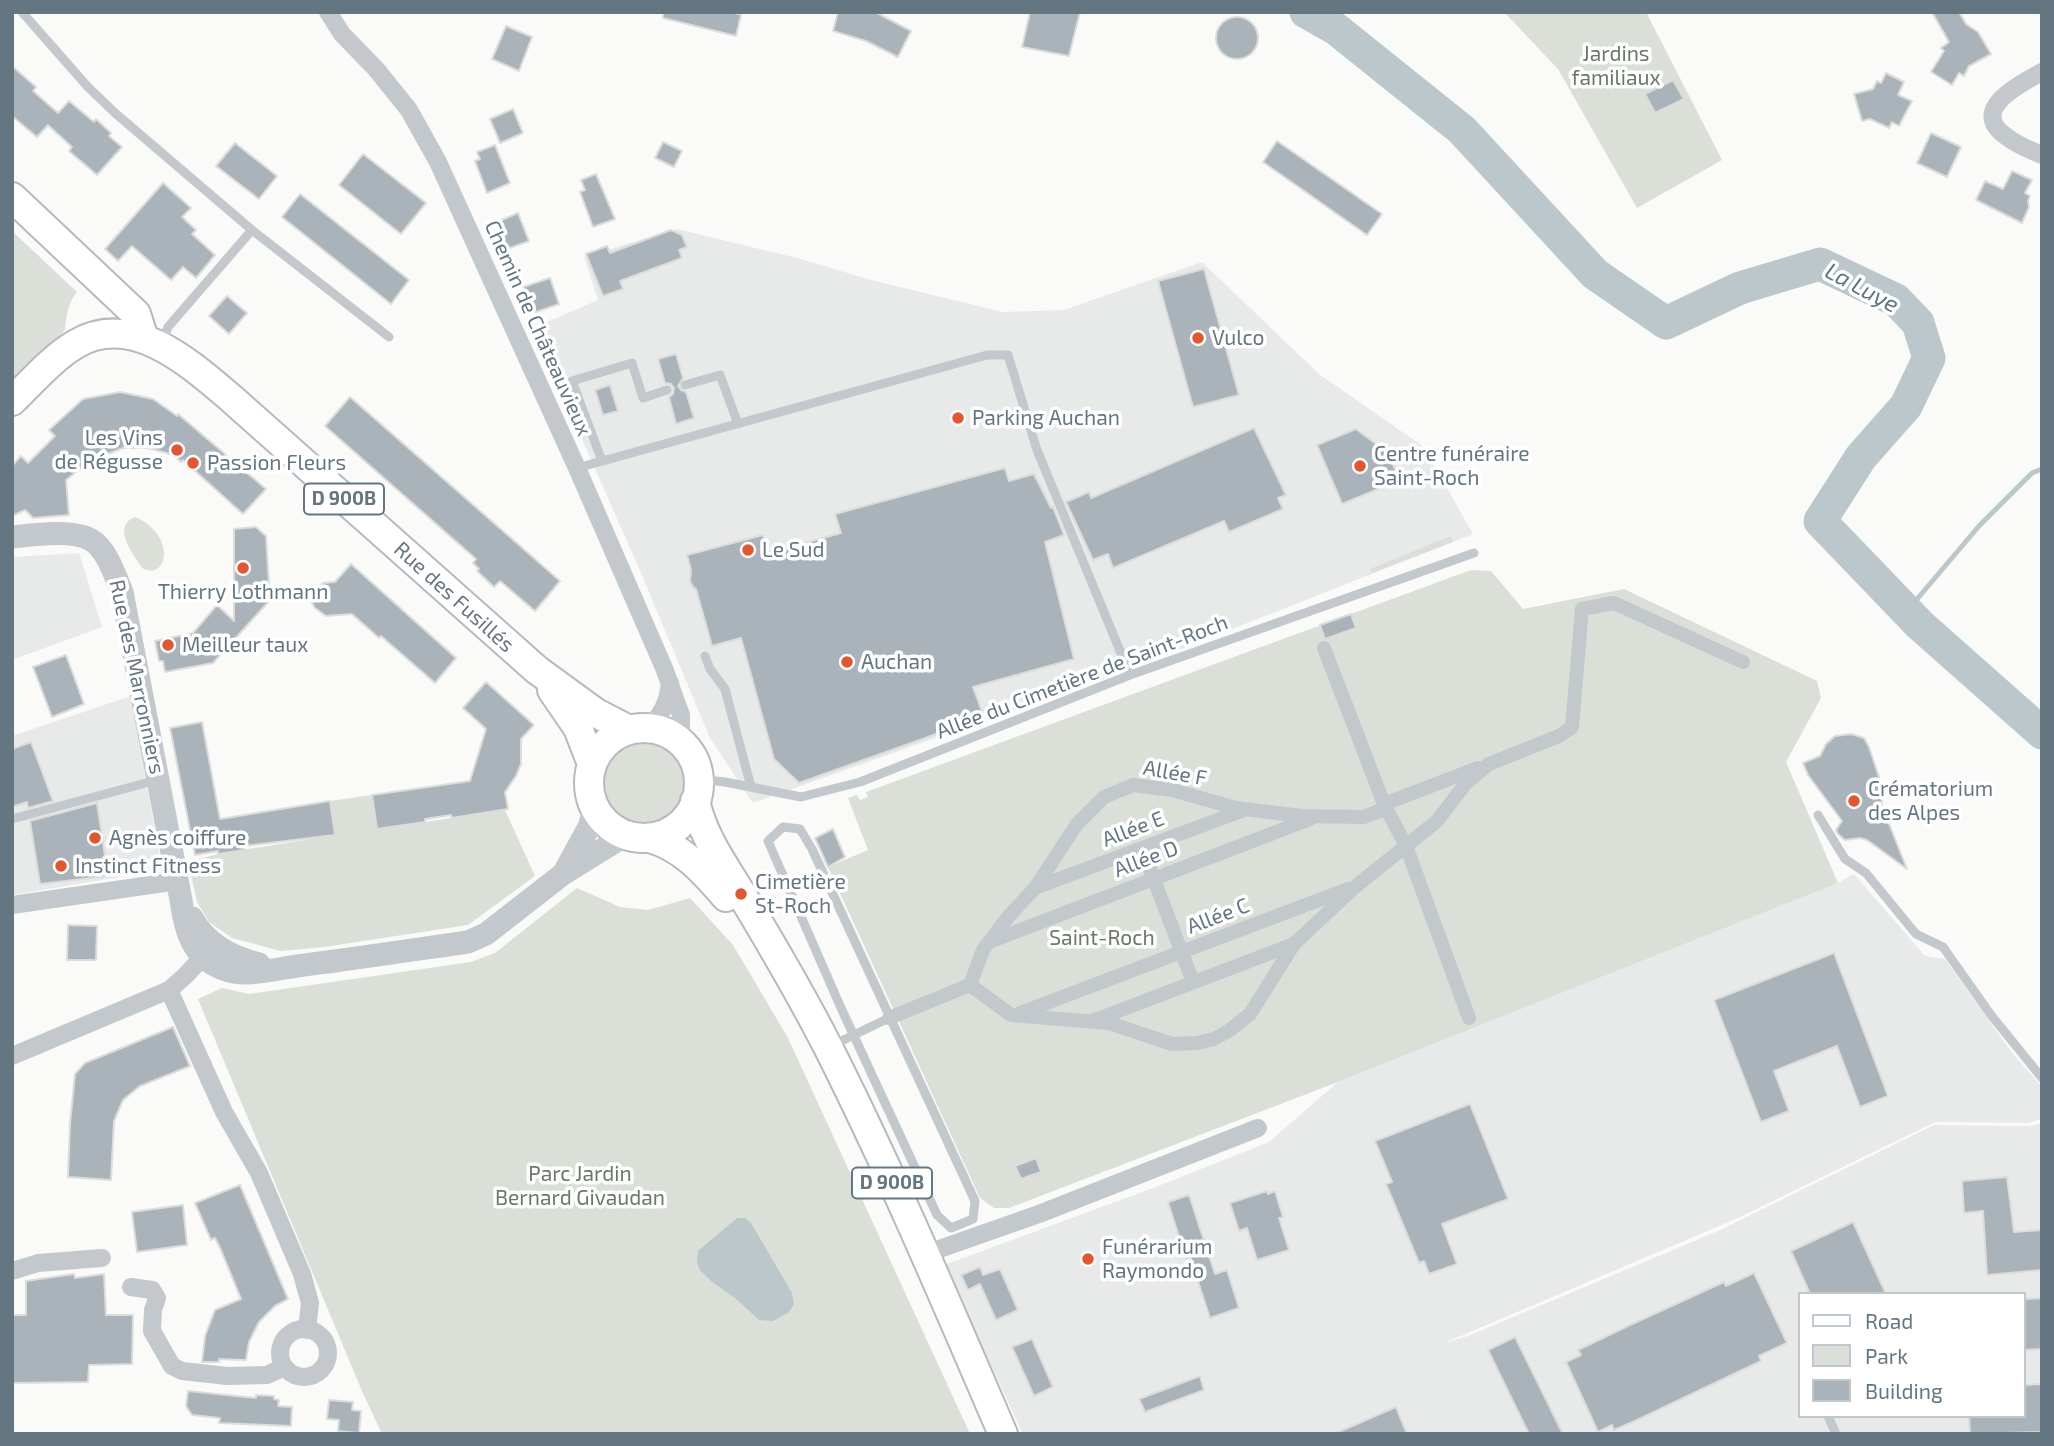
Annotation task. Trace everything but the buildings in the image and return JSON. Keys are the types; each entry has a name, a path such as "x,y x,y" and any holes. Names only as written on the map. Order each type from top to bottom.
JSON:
{"main road":[{"path":"12,197 136,314 152,343"},
{"path":"12,401 76,344 102,335 118,334 152,343"},
{"name":"Rue des Fusillés","path":"152,343 201,374 233,400 537,670 596,713 638,729"},
{"name":"Rue des Fusillés","path":"537,670 578,728 592,764"},
{"path":"638,729 671,735 681,742 696,765 697,790 689,815 665,834 638,836 608,825 595,809 589,795 592,764 606,742 638,729"},
{"name":"D 900B","path":"697,790 700,821 719,861 766,939 840,1041 925,1254 1003,1434"},
{"name":"D 900B","path":"638,836 676,848 692,860 766,939"}],"street":[{"name":"Chemin de Châteauvieux","path":"328,12 342,34 376,69 409,110 438,162 577,468 670,683 681,715 681,742"},
{"path":"2042,72 2009,91 1996,102 1994,115 1996,128 2007,138 2042,155"},
{"name":"Rue des Marronniers","path":"12,537 71,534 91,540 105,556 122,592 180,890 208,951 279,968 468,942 486,934 563,874 638,836"},
{"name":"Allée F","path":"970,985 983,950 1035,888 1077,824 1104,797 1133,785 1172,790 1245,809 1364,817 1559,736 1572,727 1582,610 1614,603 1743,662"},
{"path":"1324,648 1386,806 1406,846 1469,1018"},
{"path":"638,729 655,721 669,699 670,683"},
{"path":"889,1018 970,985 1012,1015 1109,1024 1172,1044 1214,1039 1250,1014 1294,944 1356,886 1437,821 1466,783 1489,764"},
{"name":"Rue des Marronniers","path":"563,874 589,827 595,809"},
{"name":"Allée E","path":"1035,888 1245,809"},
{"name":"Allée D","path":"989,942 1318,816"},
{"path":"1142,848 1194,982"},
{"name":"Allée C","path":"1016,1015 1356,886"},
{"path":"12,905 180,890"},
{"path":"1090,1022 1294,944"},
{"path":"12,1056 169,989 208,951"},
{"path":"169,989 224,1112 260,1173 302,1274 310,1303 307,1330"},
{"path":"925,1254 967,1230 1052,1209 1258,1128"},
{"path":"12,1271 38,1263 102,1258"},
{"path":"131,1287 152,1290 158,1298 153,1310 152,1331 172,1366 183,1371 227,1376 267,1375 284,1367"},
{"path":"307,1330 323,1339 327,1357 318,1373 300,1377 284,1367 280,1359 280,1349 290,1334 307,1330"}],"lane":[{"path":"22,12 106,104 252,230 389,337"},
{"path":"152,343 252,230"},
{"path":"577,468 987,355 1008,355 1037,450 1130,675"},
{"path":"602,461 572,382 632,363 643,398 667,390"},
{"path":"685,385 720,374 738,424"},
{"name":"Allée du Cimetière de Saint-Roch","path":"697,790 751,787 800,797 860,782 1130,675 1474,553"},
{"path":"705,656 710,670 725,690 751,787"},
{"path":"12,819 159,780"},
{"path":"1818,815 1845,859 1866,873 1916,934 1943,947 2042,1078"},
{"path":"783,827 800,829 812,849 975,1201 974,1219 967,1230 951,1228 937,1215 840,1041 768,841 783,827"},
{"path":"840,1041 889,1018"},
{"path":"1829,1418 1836,1434"}],"shaded area":[{"path":"677,229 1003,312 1064,310 1202,262 1319,374 1424,447 1473,534 1151,661 753,803 710,738 533,328 598,300 584,257"},
{"path":"79,553 102,627 12,660 12,557"},
{"path":"131,696 162,870 12,895 12,736"},
{"path":"1854,874 1925,956 1945,959 2013,1054 2042,1087 2042,1119 2028,1123 1935,1122 1738,1218 1442,1344 1468,1336 1718,1231 1934,1125 2031,1126 2042,1123 2042,1434 1023,1434 944,1265 1269,1142 1338,1082 1838,883"},
{"path":"737,1218 745,1218 751,1223 792,1293 794,1304 789,1312 773,1321 759,1320 711,1281 700,1270 697,1262 698,1251"}],"green space":[{"name":"Jardins familiaux","path":"1504,12 1646,12 1722,160 1637,208 1558,69"},
{"path":"12,231 77,292 70,305 65,330 12,387"},
{"path":"135,517 157,534 162,544 162,562 158,568 151,571 142,568 126,541 125,527 128,521"},
{"path":"1451,536 1453,542 1372,573 1370,569"},
{"name":"Saint-Roch","path":"1471,570 1491,571 1523,609 1624,589 1817,681 1821,698 1786,762 1838,883 1338,1082 1009,1208 994,1208 980,1198 828,867 868,850 848,798 857,795 860,800 868,797 866,792"},
{"path":"643,742 659,745 672,754 681,767 684,783 681,799 672,812 659,821 643,824 627,821 614,812 605,799 602,783 605,767 614,754 627,745"},
{"path":"372,795 378,829 505,810 535,876 468,925 324,947 281,951 232,938 209,922 197,902 188,862 218,854 335,835 330,801"},
{"name":"Parc Jardin Bernard Givaudan","path":"577,888 620,907 648,910 690,898 733,945 788,1038 970,1434 382,1434 198,999 222,988 249,994 471,962 495,953"}],"waterway":[{"name":"La Luye","path":"1306,12 1336,29 1462,130 1595,274 1666,323 1740,288 1820,264 1896,300 1918,323 1929,358 1906,406 1861,457 1820,521 1920,625 2042,733"},
{"path":"1907,611 1979,526 2032,473 2042,469"}],"place":[{"name":"Vulco","path":"1198,338"},
{"name":"Parking Auchan","path":"958,418"},
{"name":"Les Vins de Régusse","path":"177,450"},
{"name":"Passion Fleurs","path":"193,463"},
{"name":"Centre funéraire Saint-Roch","path":"1360,466"},
{"name":"Le Sud","path":"748,550"},
{"name":"Thierry Lothmann","path":"243,568"},
{"name":"Meilleur taux","path":"168,645"},
{"name":"Auchan","path":"847,662"},
{"name":"Crématorium des Alpes","path":"1854,801"},
{"name":"Agnès coiffure","path":"95,838"},
{"name":"Instinct Fitness","path":"61,866"},
{"name":"Cimetière St-Roch","path":"741,894"},
{"name":"Funérarium Raymondo","path":"1088,1259"}]}
